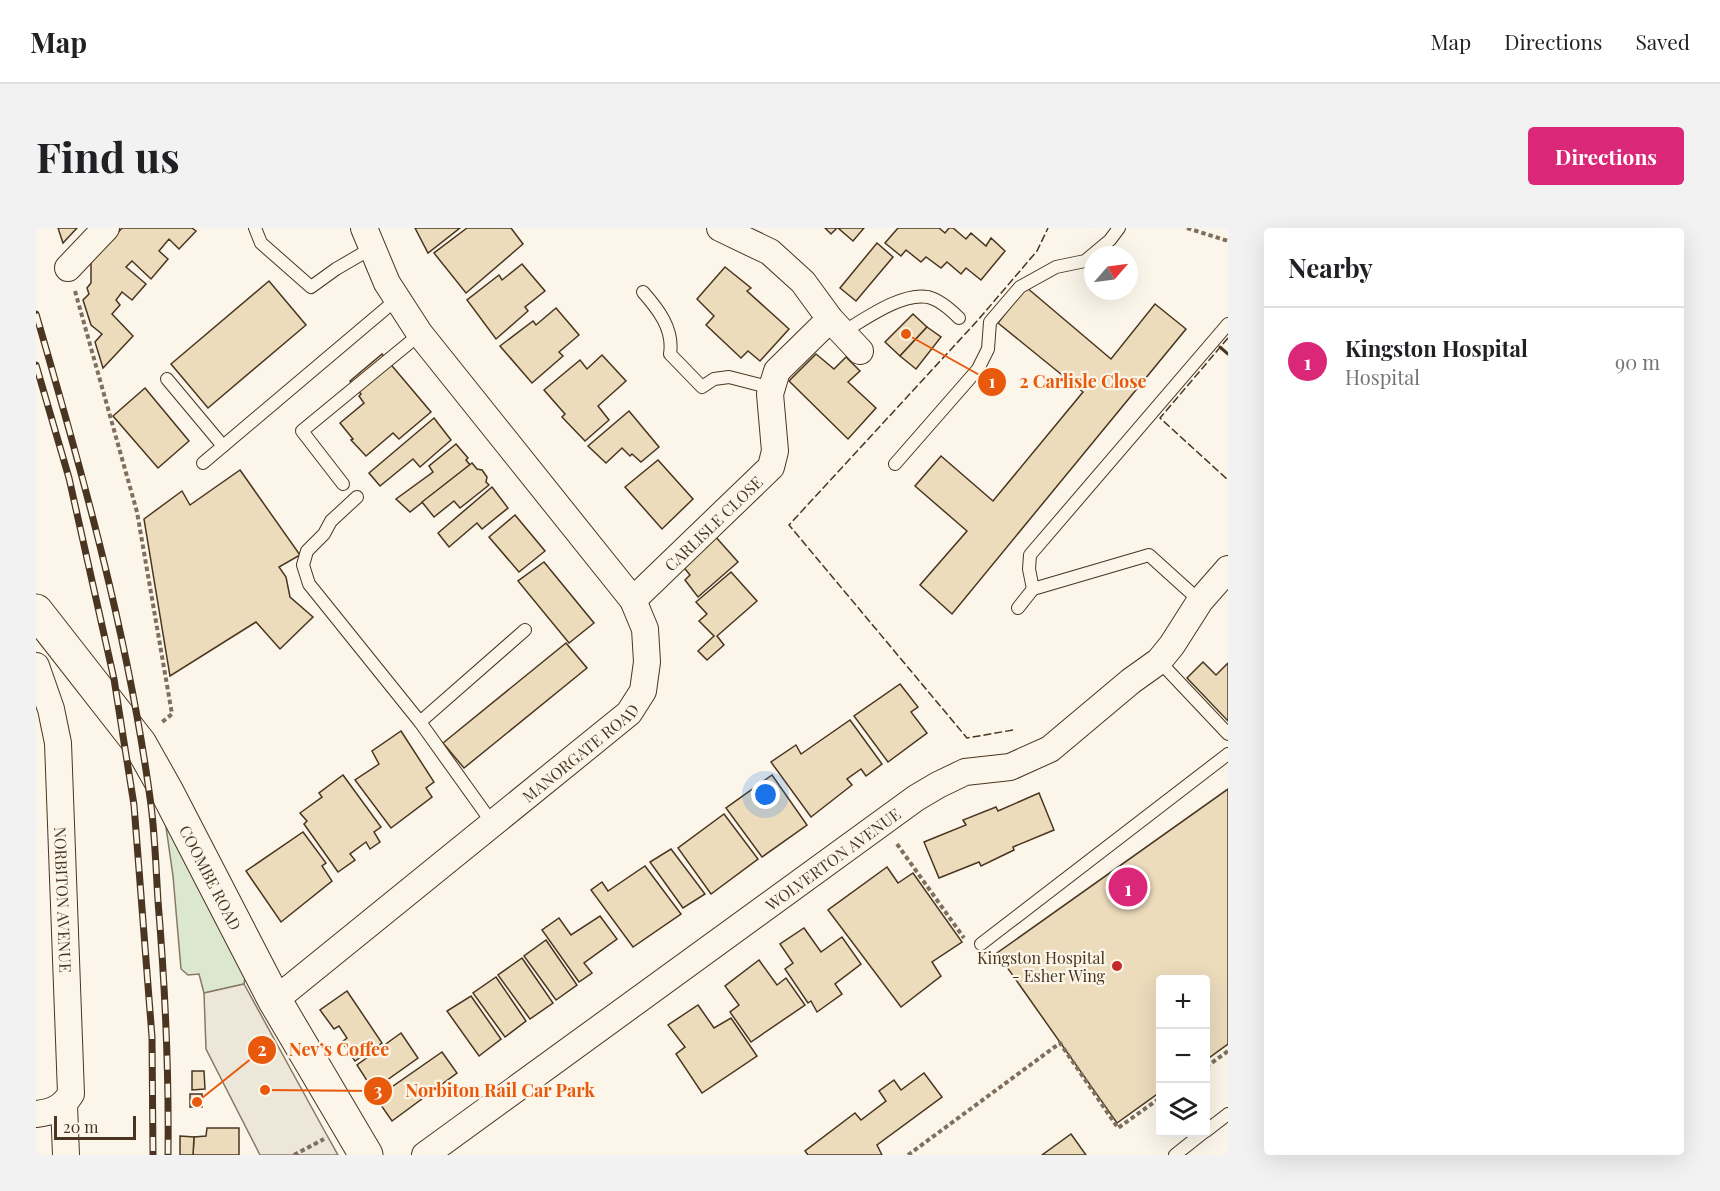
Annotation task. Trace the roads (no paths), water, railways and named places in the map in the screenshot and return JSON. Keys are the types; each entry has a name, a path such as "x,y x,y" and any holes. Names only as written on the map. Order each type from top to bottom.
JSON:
{"main road":[{"name":"COOMBE ROAD","path":"36,610 140,744 274,999 366,1155"}],"street":[{"path":"68,268 106,228"},
{"path":"720,228 770,252 803,282 860,351"},
{"name":"MANORGATE ROAD","path":"274,999 377,919 629,713 644,691 647,662 645,629 633,600 420,334 387,283 368,238"},
{"name":"CARLISLE CLOSE","path":"633,600 771,467 775,451 770,394 777,371 837,325"},
{"name":"WOLVERTON AVENUE","path":"425,1155 916,798 938,784 965,772 1010,767 1050,749 1131,681 1160,661 1200,602 1228,569"},
{"name":"NORBITON AVENUE","path":"36,666 51,709 58,743 71,1074 71,1094 64,1105 66,1155"},
{"path":"36,1114 54,1111 64,1105"}],"lane":[{"path":"255,228 261,243 311,287 336,269 368,238"},
{"path":"895,464 978,369 988,349 990,322 1020,287 1056,267 1084,261 1110,240 1119,228"},
{"path":"643,292 661,312 672,344 670,354 702,387 714,379 729,377 772,388"},
{"path":"837,325 911,298 928,297 950,308 959,318"},
{"path":"203,463 397,299"},
{"path":"1033,588 1029,569 1030,555 1228,324"},
{"path":"343,484 302,430 420,334"},
{"path":"167,379 223,446"},
{"path":"357,497 331,521 324,534 307,551 303,565 309,584 420,722 493,824"},
{"path":"1018,608 1033,588 1149,555 1200,602"},
{"path":"420,722 525,630"},
{"path":"1160,661 1228,734"},
{"path":"981,944 1228,754"},
{"path":"1210,1128 1228,1114"},
{"path":"1174,1155 1198,1137"}],"railway":[{"path":"36,314 103,558 142,743 152,817 163,964 168,1155"},
{"path":"36,365 69,478 114,679 134,805 152,1037 153,1155"}],"place":[{"name":"2 Carlisle Close","path":"906,334"},
{"name":"Kingston Hospital","path":"1128,887"},
{"name":"Kingston Hospital - Esher Wing","path":"1117,966"},
{"name":"Norbiton Rail Car Park","path":"265,1090"},
{"name":"Nev’s Coffee","path":"197,1102"}]}
